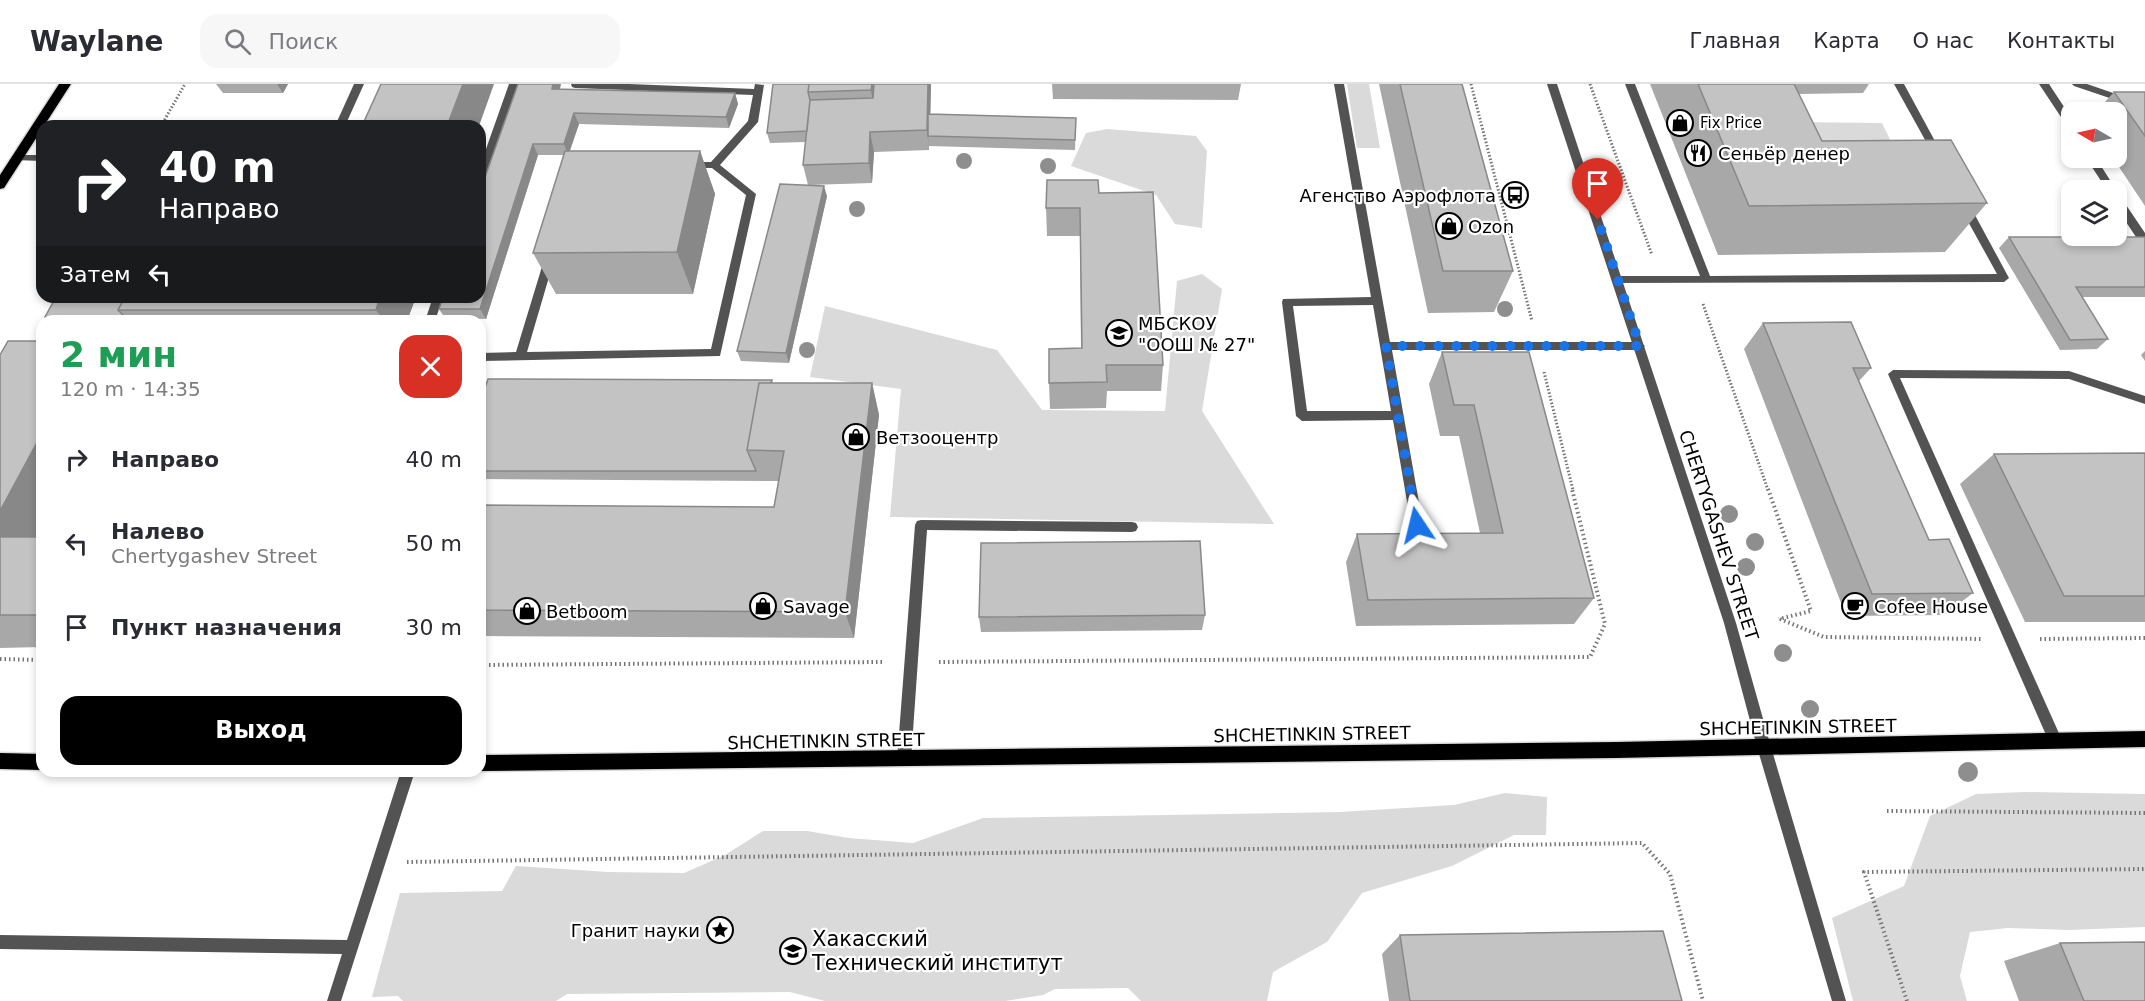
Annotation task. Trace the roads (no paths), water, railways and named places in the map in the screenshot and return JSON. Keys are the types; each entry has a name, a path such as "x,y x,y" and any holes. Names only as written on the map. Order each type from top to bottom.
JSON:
{"main road":[{"path":"42,120 65,84"},
{"path":"0,184 36,129"},
{"name":"SHCHETINKIN STREET","path":"486,764 904,760 2145,739"},
{"path":"0,761 36,762"}],"street":[{"path":"343,120 359,84"},
{"path":"486,163 514,84"},
{"path":"1339,84 1417,525"},
{"name":"CHERTYGASHEV STREET","path":"1552,84 1730,623 1839,1001"},
{"path":"1630,84 1706,279"},
{"path":"1899,84 1943,166"},
{"path":"2044,84 2061,110"},
{"path":"2077,84 2145,107"},
{"path":"575,86 758,88 753,122 714,165"},
{"path":"17,158 36,158"},
{"path":"486,357 716,353 751,194 714,165 680,165"},
{"path":"1618,280 2004,278 1960,196"},
{"path":"2127,214 2142,237 2145,237"},
{"path":"520,356 553,246"},
{"path":"1377,301 1287,302 1302,416 1397,415"},
{"path":"1386,346 1640,346"},
{"path":"2055,740 1893,374 2069,375 2145,400"},
{"path":"904,760 921,525 1132,527"},
{"path":"334,1001 406,777"},
{"path":"0,942 351,947"}],"place":[{"name":"Fix Price","path":"1680,123"},
{"name":"Сеньёр денер","path":"1698,153"},
{"name":"Агенство Аэрофлота","path":"1515,195"},
{"name":"Ozon","path":"1449,226"},
{"name":"МБСКОУ \"ООШ № 27\"","path":"1119,333"},
{"name":"Ветзооцентр","path":"856,437"},
{"name":"Savage","path":"763,606"},
{"name":"Cofee House","path":"1855,606"},
{"name":"Betboom","path":"527,611"},
{"name":"Гранит науки","path":"720,930"},
{"name":"Хакасский Технический институт","path":"793,951"}]}
